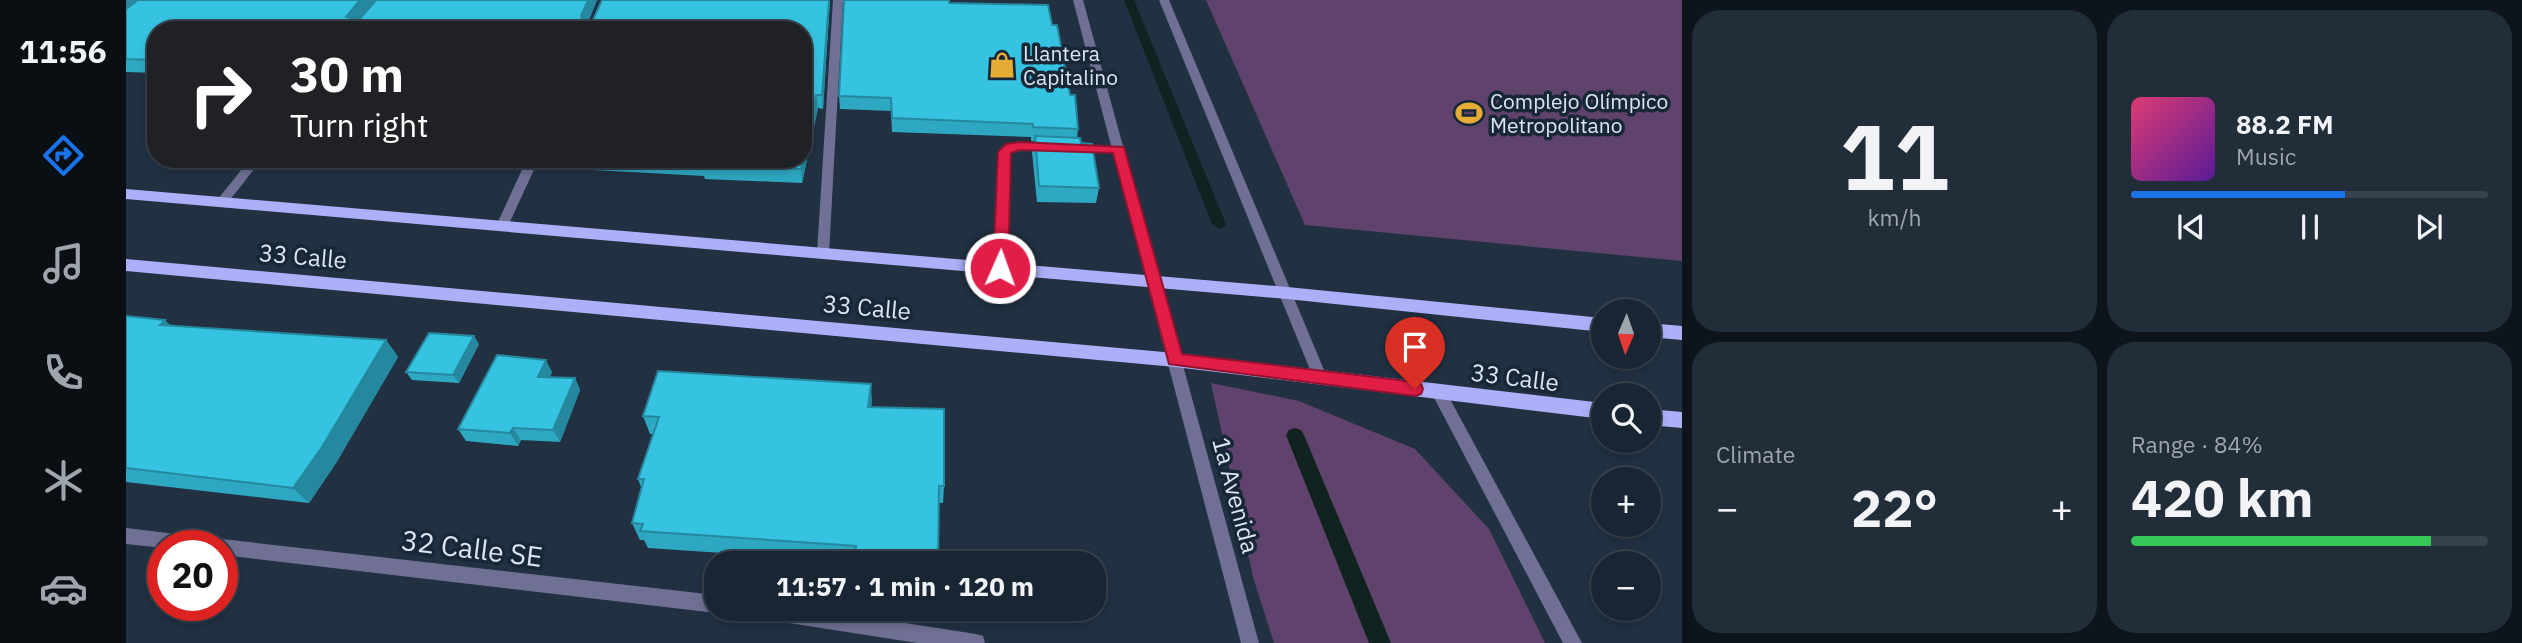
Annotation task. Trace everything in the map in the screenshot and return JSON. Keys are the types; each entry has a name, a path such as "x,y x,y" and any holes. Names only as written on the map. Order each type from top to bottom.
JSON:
{"main road":[{"name":"33 Calle","path":"126,194 1155,281 1591,324"},
{"name":"33 Calle","path":"126,265 1175,360 1591,410"},
{"path":"1661,331 1682,333"},
{"path":"1661,418 1682,420"}],"street":[{"path":"823,253 838,0"},
{"path":"1078,0 1155,281"},
{"path":"1164,0 1320,377"},
{"path":"1000,268 1004,152 1010,147 1020,146 1119,149"},
{"path":"222,202 249,168"},
{"path":"502,226 529,168"},
{"name":"1a Avenida","path":"1155,281 1250,643"},
{"path":"1439,393 1573,643"},
{"path":"126,536 147,538"},
{"name":"32 Calle SE","path":"238,549 704,603"},
{"path":"835,621 976,643"}],"shaded area":[{"name":"Complejo Olímpico Metropolitano","path":"1206,0 1682,0 1682,261 1305,225"},
{"path":"1211,383 1299,401 1415,449 1489,529 1545,643 1274,643 1253,577"}],"building":[{"path":"138,0 360,0 346,17 359,20 376,0 588,0 581,16 583,20 593,20 602,0 829,0 822,95 816,95 812,114 812,21 147,21 147,60 126,59 126,9"},
{"path":"844,0 949,0 949,3 1048,5 1052,25 1057,25 1070,95 1075,95 1078,129 1033,127 1033,124 892,118 891,98 839,96"},
{"path":"1035,136 1080,138 1081,143 1092,144 1099,188 1039,186"},
{"path":"126,316 165,320 160,325 386,340 322,447 293,488 126,468"},
{"path":"429,333 474,336 453,375 406,372"},
{"path":"497,355 546,360 538,377 575,378 553,430 513,428 510,433 458,429"},
{"path":"658,371 871,384 868,407 944,409 944,486 939,486 938,551 856,551 856,546 640,531 643,524 632,523 644,479 638,479 659,417 643,416"}],"waterway":[{"path":"1129,0 1219,224"},
{"path":"1295,435 1380,643"}],"place":[{"name":"Llantera Capitalino","path":"1002,65"},
{"name":"Complejo Olímpico Metropolitano","path":"1469,113"}],"route":[{"path":"1000,268 1004,152 1010,147 1020,146 1119,149 1175,360 1415,389"}]}
